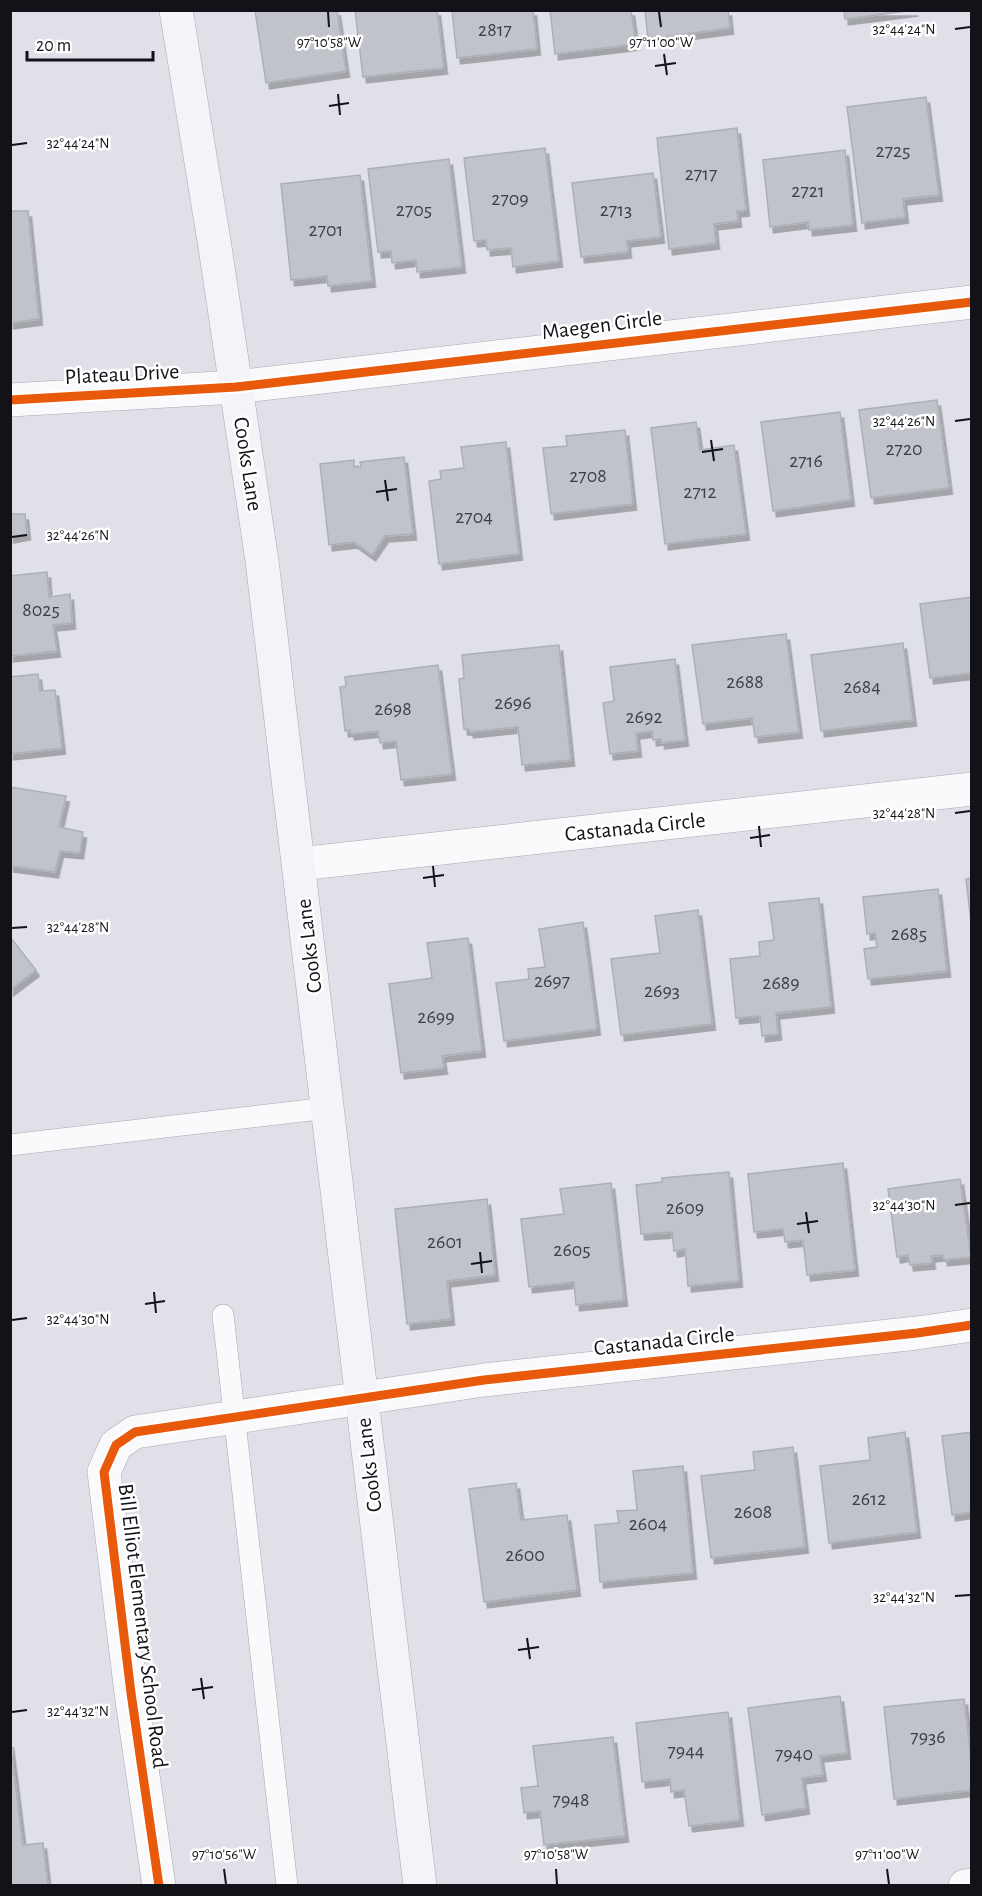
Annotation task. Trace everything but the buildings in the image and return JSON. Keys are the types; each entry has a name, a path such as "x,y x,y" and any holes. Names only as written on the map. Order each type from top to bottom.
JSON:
{"main road":[{"name":"Cooks Lane","path":"176,10 203,168 262,561 420,1886"}],"street":[{"name":"Maegen Circle","path":"236,387 972,303"},
{"name":"Plateau Drive","path":"10,400 236,387"},
{"name":"Castanada Circle","path":"299,864 972,789"},
{"name":"Castanada Circle","path":"362,1399 484,1380 972,1325"},
{"name":"Bill Elliot Elementary School Road","path":"159,1886 131,1693 104,1472 116,1445 135,1432 362,1399"},
{"path":"965,1886 972,1885"}],"lane":[{"path":"10,1144 328,1108"},
{"path":"223,1315 287,1886"}],"cycle path":[{"path":"10,400 236,387 972,302"},
{"path":"159,1886 131,1693 104,1472 116,1445 135,1432 484,1380 972,1325"}]}
